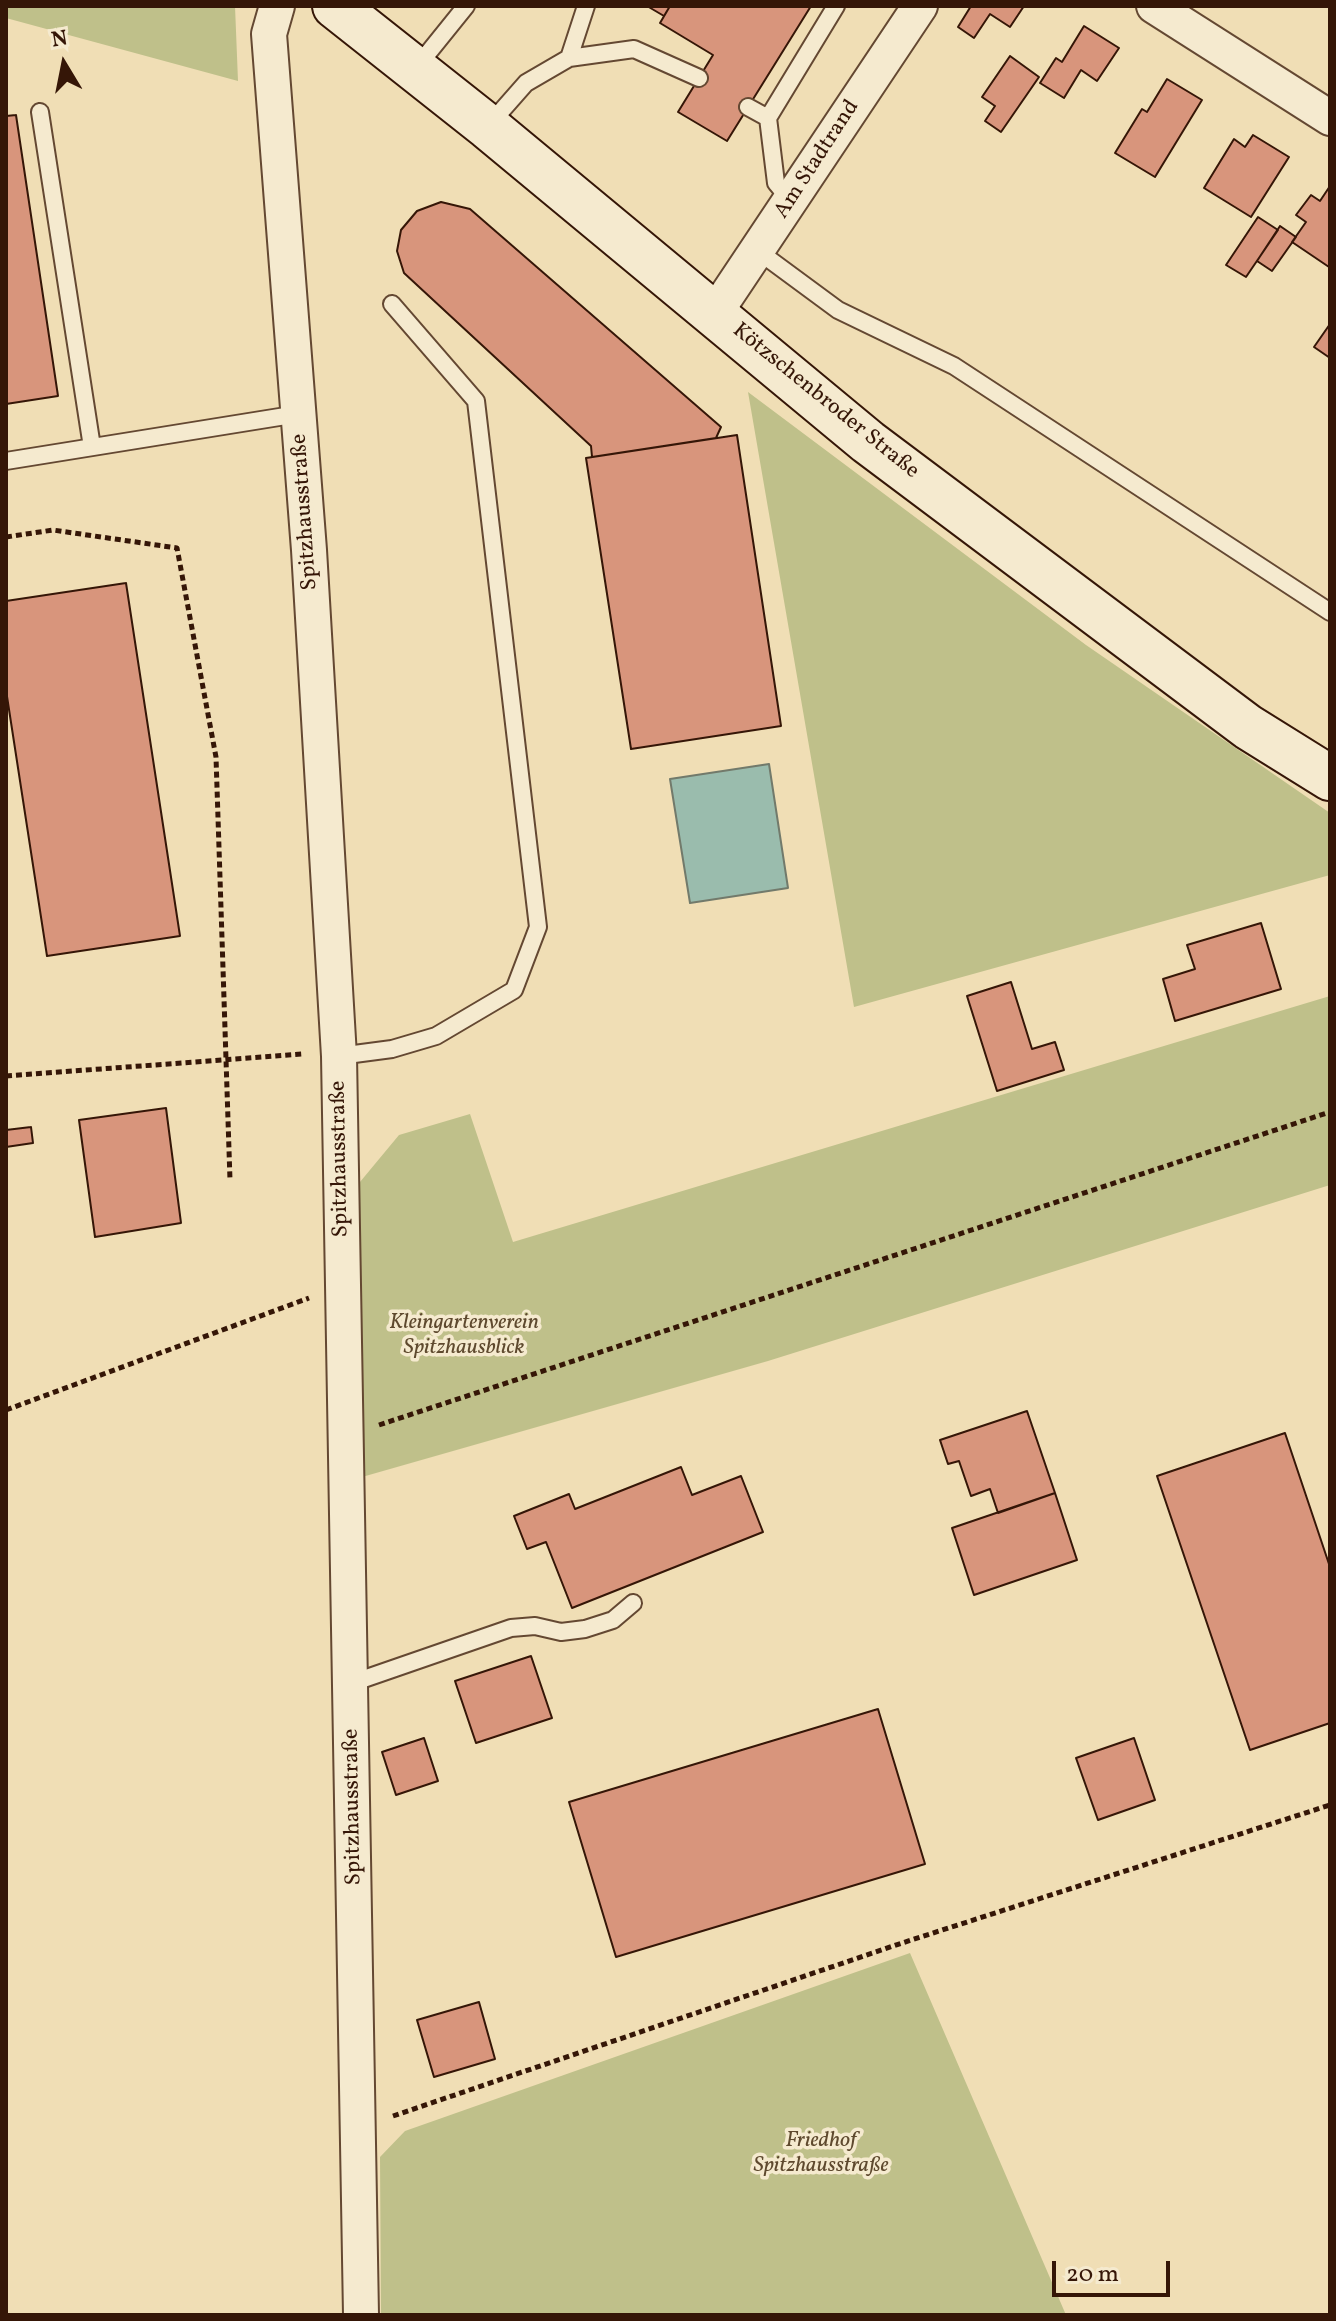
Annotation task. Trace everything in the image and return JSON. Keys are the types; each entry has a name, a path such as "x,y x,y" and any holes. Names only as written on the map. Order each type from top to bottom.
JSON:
{"street":[{"name":"Spitzhausstraße","path":"277,6 269,34 298,414 339,1056 361,2315"},
{"name":"Kötzschenbroder Straße","path":"335,6 488,127 868,442 1248,727 1330,778"},
{"name":"Am Stadtrand","path":"715,313 920,6"},
{"path":"1154,6 1330,118"}],"lane":[{"path":"414,69 466,6"},
{"path":"569,58 586,6"},
{"path":"790,200 776,183 768,118 836,6"},
{"path":"488,127 526,83 569,58 634,49 699,78"},
{"path":"748,107 768,118"},
{"path":"40,112 92,447"},
{"path":"758,251 838,310 954,366 1330,612"},
{"path":"339,1056 392,1049 436,1036 514,990 538,927 476,401 392,304"},
{"path":"6,461 298,414"},
{"path":"352,1683 511,1628 535,1626 561,1632 585,1629 613,1620 633,1603"}],"path":[{"path":"6,537 53,530 177,548 216,757 230,1180"},
{"path":"6,1076 289,1054 339,1056"},
{"path":"347,1428 369,1428 1330,1112"},
{"path":"6,1410 344,1285"},
{"path":"360,2127 902,1943 1330,1805"}],"green space":[{"path":"6,6 235,6 238,81 6,18"},
{"path":"748,392 1086,645 1330,813 1330,875 854,1007"},
{"name":"Kleingartenverein Spitzhausblick","path":"1330,996 1330,1185 768,1361 362,1477 355,1188 399,1135 470,1114 513,1242"},
{"name":"Friedhof Spitzhausstraße","path":"910,1953 1066,2315 381,2315 380,2157 405,2131"}],"shaded area":[{"path":"769,764 788,888 690,903 670,779"}],"building":[{"path":"647,6 670,6 664,16"},
{"path":"670,6 811,6 727,141 678,112 713,55 660,23"},
{"path":"971,6 1024,6 1010,27 990,14 974,38 958,27"},
{"path":"1084,26 1119,48 1097,81 1081,70 1064,98 1040,83 1056,58 1062,62"},
{"path":"1010,56 1039,77 1001,132 985,121 995,106 982,97"},
{"path":"1167,79 1202,100 1155,177 1115,153 1142,109 1147,112"},
{"path":"16,115 58,396 6,404 6,116"},
{"path":"1253,135 1289,157 1251,217 1204,188 1234,139 1245,147"},
{"path":"1330,186 1329,267 1292,242 1306,222 1296,215 1311,195 1320,201"},
{"path":"441,202 470,209 721,427 716,438 592,457 591,446 404,273 397,251 401,230 417,211"},
{"path":"1258,217 1278,230 1246,277 1226,265"},
{"path":"1280,226 1296,237 1272,271 1257,261"},
{"path":"1330,324 1330,358 1314,347"},
{"path":"737,435 781,726 631,749 586,458"},
{"path":"126,583 180,936 47,956 6,690 6,601"},
{"path":"1261,923 1281,989 1175,1021 1163,979 1195,969 1187,945"},
{"path":"1011,982 1032,1049 1055,1042 1064,1070 997,1091 967,996"},
{"path":"166,1108 181,1223 95,1237 79,1120"},
{"path":"31,1127 33,1143 6,1147 6,1130"},
{"path":"1027,1411 1055,1493 998,1513 990,1489 971,1496 959,1461 948,1464 940,1440"},
{"path":"1285,1433 1330,1567 1330,1723 1250,1750 1157,1476"},
{"path":"681,1467 692,1495 741,1476 763,1532 572,1608 546,1542 527,1549 514,1516 569,1494 575,1509"},
{"path":"1055,1493 1077,1560 974,1595 952,1528"},
{"path":"531,1656 552,1718 476,1743 455,1681"},
{"path":"878,1709 925,1864 616,1957 569,1802"},
{"path":"424,1738 438,1781 396,1795 382,1752"},
{"path":"1134,1738 1155,1800 1098,1820 1076,1758"},
{"path":"479,2002 495,2059 434,2077 417,2020"}]}
